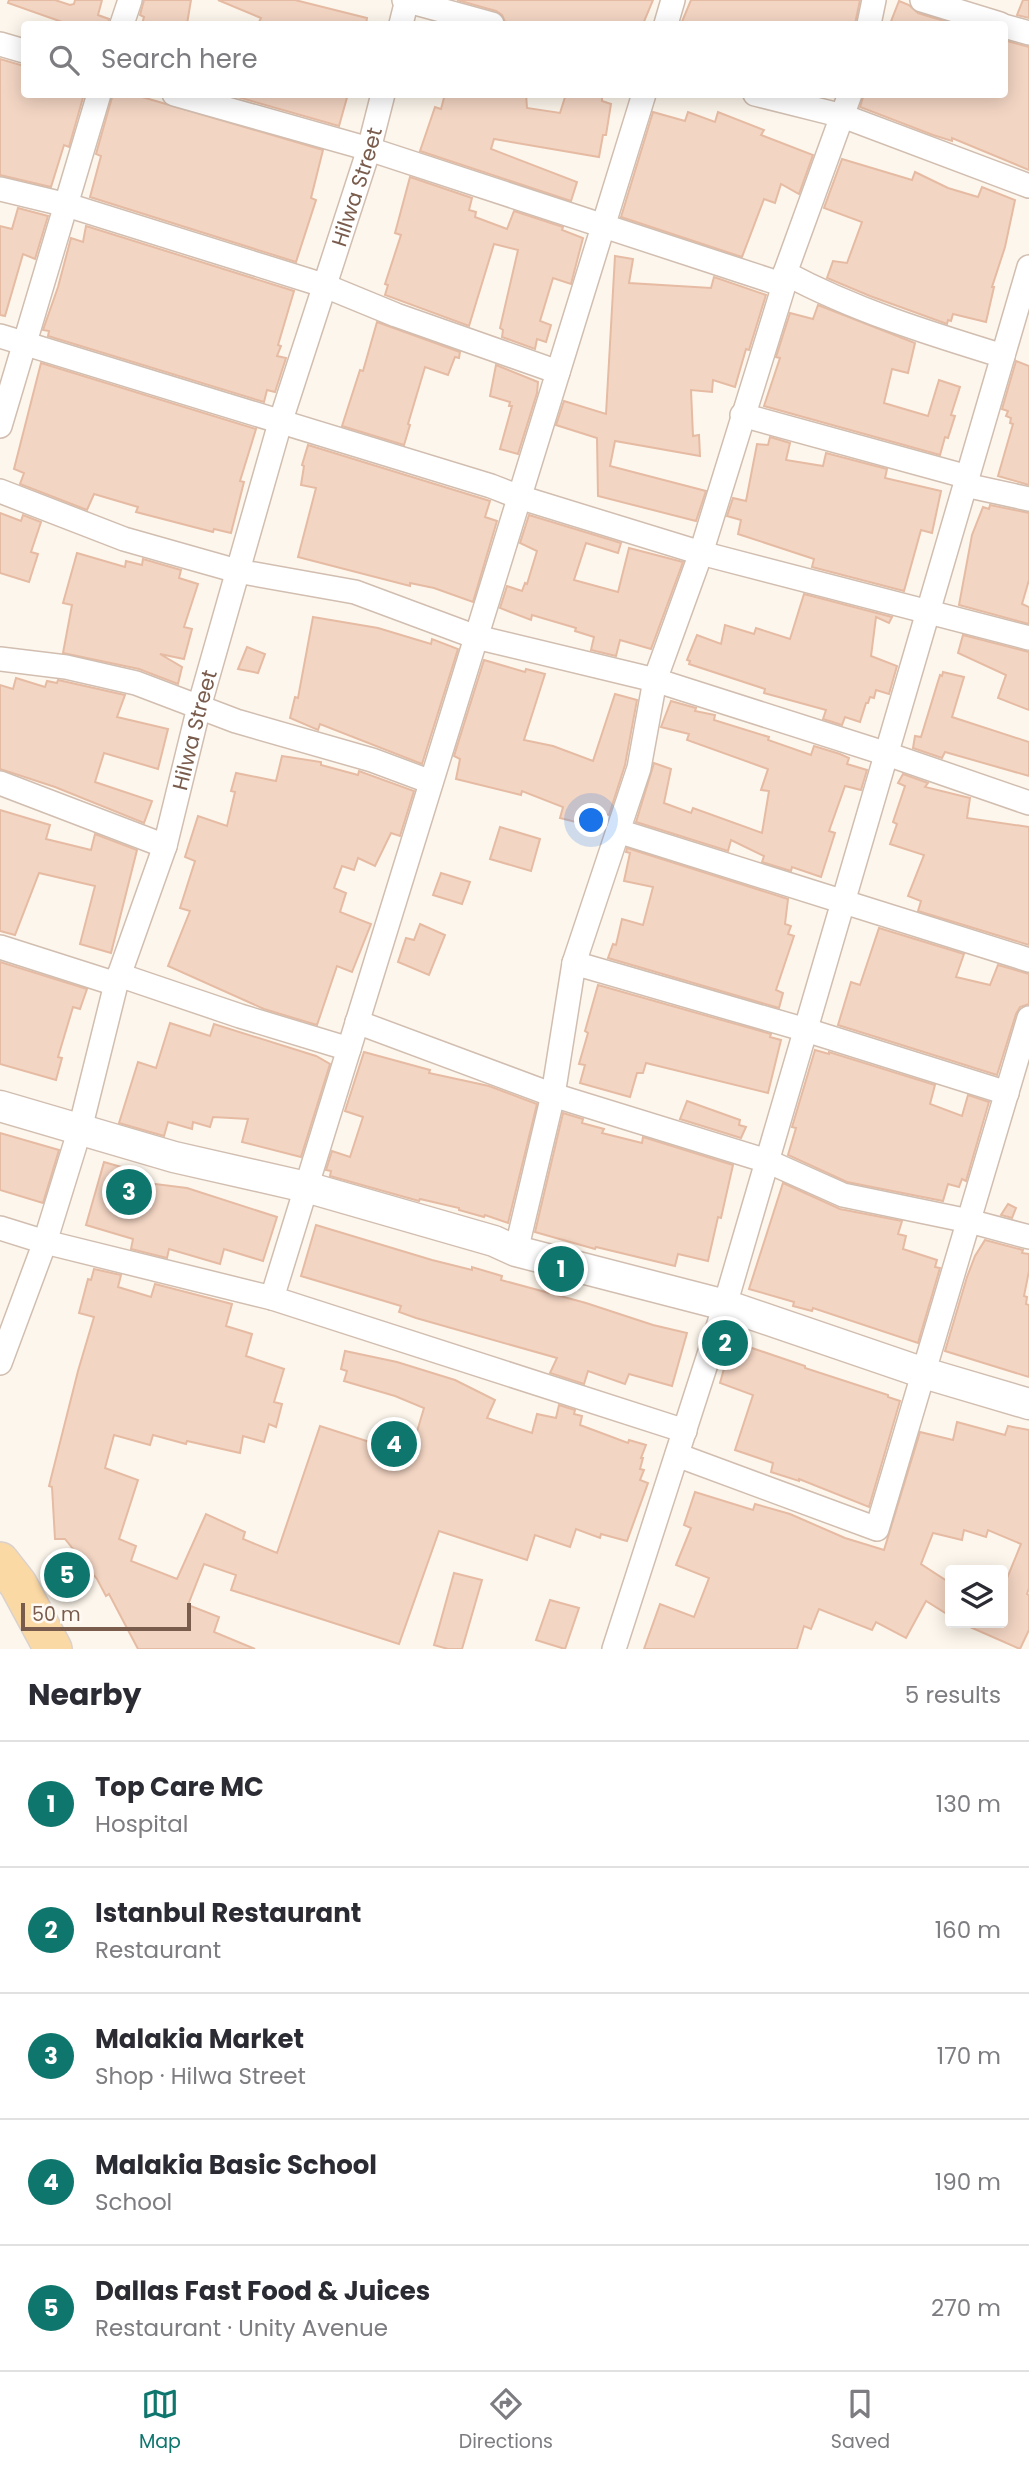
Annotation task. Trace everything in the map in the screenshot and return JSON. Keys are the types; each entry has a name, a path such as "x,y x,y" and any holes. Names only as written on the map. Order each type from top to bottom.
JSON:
{"main road":[{"path":"6,1580 53,1649"}],"street":[{"path":"123,21 130,0"},
{"path":"402,21 406,0 481,21"},
{"path":"667,21 673,0"},
{"path":"870,21 874,0"},
{"path":"922,0 989,21"},
{"path":"1008,27 1029,33"},
{"path":"0,44 21,50"},
{"path":"0,426 98,98"},
{"path":"188,98 369,149 604,226 785,279 871,313 1003,356"},
{"name":"Hilwa Street","path":"0,1363 45,1242 80,1129 118,979 165,846 199,708 280,423 369,149 382,98"},
{"path":"272,1298 643,98"},
{"path":"788,98 847,105 1029,186"},
{"path":"516,1251 553,1095 574,963 639,768 655,680 701,553 785,279 847,105"},
{"path":"0,189 67,205 323,285 396,315 558,372"},
{"path":"614,1649 725,1305 1029,267"},
{"path":"0,336 701,553 1029,638"},
{"path":"742,415 1029,499"},
{"path":"0,491 124,539 237,571 355,592 476,637 655,680 887,754 1029,803"},
{"path":"0,659 66,667 136,683 199,708 300,741 372,760 431,782"},
{"path":"0,783 165,846"},
{"path":"618,831 1029,960"},
{"path":"0,947 118,979 349,1049"},
{"path":"574,963 806,1030 1007,1093"},
{"path":"677,1455 877,1529 1029,1018"},
{"path":"357,1022 553,1095 767,1161 843,1195 969,1221 1029,1237"},
{"path":"0,1107 174,1157 306,1187 494,1241 516,1251 725,1305 924,1373 1029,1404"},
{"path":"0,1228 45,1242 272,1298 685,1431"}],"building":[{"path":"9,0 55,0 70,5 74,4 75,0 102,0 98,15 109,19 59,21 8,3"},
{"path":"144,0 191,0 188,21 143,21 144,17 140,15"},
{"path":"218,0 295,0 367,18 366,21 260,21 261,18"},
{"path":"457,0 653,0 644,21 505,21 496,11"},
{"path":"691,0 860,0 856,21 682,21"},
{"path":"1023,0 1029,0 1029,18 1017,15"},
{"path":"899,1 918,13 944,21 891,21"},
{"path":"1008,41 1029,47 1029,170 952,138 952,141 933,135 860,107 863,98 1008,98"},
{"path":"0,59 21,65 21,98 83,98 69,147 64,145 51,187 0,175"},
{"path":"112,98 146,98 323,150 311,198 316,200 296,262 90,197 101,156 96,154"},
{"path":"241,98 347,98 339,126"},
{"path":"444,98 526,98 527,108 560,113 565,98 602,98 602,101 611,104 599,157 494,139 491,149 577,182 571,201 420,151 435,107 441,109"},
{"path":"653,112 685,121 688,112 715,122 718,112 764,130 761,135 813,155 799,194 781,184 775,203 764,199 742,257 621,217"},
{"path":"842,159 912,180 915,172 948,188 978,197 982,187 1015,200 1005,247 992,287 986,322 953,314 947,324 827,278 833,261 847,263 862,222 824,208"},
{"path":"410,177 472,198 469,210 476,212 475,217 507,229 514,211 563,227 562,230 583,238 571,284 553,278 540,321 551,325 546,342 537,339 535,349 502,337 503,330 500,328 518,250 494,244 469,326 385,295 388,285 385,284 401,235 395,233"},
{"path":"18,208 48,216 35,259 23,254 5,316 0,315 0,226 12,229"},
{"path":"86,226 294,291 278,345 281,346 277,356 286,358 275,392 267,390 264,402 48,336 49,331 43,330 71,238 83,242"},
{"path":"615,256 633,259 629,283 711,288 714,277 766,295 735,387 713,380 712,392 691,390 693,436 699,435 700,456 615,441 610,466 706,491 696,521 598,496 597,438 556,425 564,401 606,414"},
{"path":"818,305 915,343 908,373 892,369 884,403 928,416 939,380 960,387 951,415 955,416 940,455 764,406 780,358 776,357 790,313 813,319"},
{"path":"377,322 460,352 459,358 455,357 448,375 425,367 404,445 342,426 360,370 363,371"},
{"path":"1016,361 1029,366 1029,485 998,476 1013,424 1010,423 1011,418 1006,416 1008,411 1002,409"},
{"path":"41,363 256,429 240,481 244,482 231,533 214,529 213,532 136,512 138,507 94,494 87,510 20,484 24,473 14,469"},
{"path":"496,365 538,382 518,454 500,449 512,406 509,406 510,402 490,396"},
{"path":"770,437 790,443 786,460 823,466 826,453 887,469 885,478 941,491 932,533 921,530 904,591 812,567 814,559 738,534 741,520 727,516 733,498 746,501 757,444 768,445"},
{"path":"308,445 490,501 485,517 497,521 473,602 434,588 410,583 410,586 298,557 316,488 301,485 302,465"},
{"path":"990,505 1029,513 1029,580 1022,604 1029,607 1029,624 959,605 972,535 983,507 989,509"},
{"path":"0,513 21,521 23,515 41,522 31,552 38,554 29,582 0,573"},
{"path":"529,515 621,543 618,553 586,543 574,580 618,592 629,548 683,562 651,649 620,640 616,656 591,650 594,637 575,631 576,628 532,615 531,620 500,608 507,586 522,591 525,583 527,584 537,551 520,543"},
{"path":"77,553 125,567 126,561 142,565 143,559 181,570 179,578 198,584 184,627 192,629 184,659 160,654 182,667 178,684 139,669 63,653 72,605 63,603"},
{"path":"804,594 892,617 889,623 876,617 871,656 897,666 889,694 876,690 874,698 870,697 866,703 860,722 845,717 842,725 823,719 826,710 764,693 765,689 689,664 690,661 687,660 697,635 721,644 725,625 754,634 756,628 790,639"},
{"path":"313,617 378,628 431,644 432,639 458,649 422,764 320,724 318,730 290,718 295,697 298,698"},
{"path":"963,635 1029,652 1029,710 998,698 1006,675 958,653"},
{"path":"247,647 265,654 258,673 238,669"},
{"path":"484,660 525,672 526,669 545,674 524,740 553,746 593,761 615,694 637,700 625,765 609,815 599,812 595,823 581,818 580,823 560,818 563,807 522,791 521,795 456,779 460,759 454,756"},
{"path":"943,672 964,677 952,717 1029,742 1029,776 945,752 942,758 913,748 915,736 921,737"},
{"path":"16,678 45,687 47,681 57,683 58,680 125,695 117,717 168,729 158,769 104,753 95,782 152,801 144,823 55,787 0,769 0,685 13,689"},
{"path":"671,701 696,708 695,711 715,715 714,720 769,737 768,740 811,755 814,746 840,754 849,758 847,764 867,770 861,790 845,786 829,831 835,833 821,877 792,867 791,871 762,862 764,856 731,840 728,851 636,822 654,763 671,769 664,803 691,813 693,808 762,833 769,791 761,790 768,769 687,740 689,734 661,727"},
{"path":"282,756 321,762 321,765 358,775 359,771 414,791 400,836 391,833 375,866 358,858 354,870 342,866 334,888 346,893 340,912 371,924 352,972 337,966 317,1025 264,1009 168,966 190,911 180,908 195,861 185,857 198,816 227,826 235,792 231,791 236,773 276,781"},
{"path":"903,774 928,783 925,787 970,798 967,818 1029,827 1029,945 918,911 921,901 908,896 924,855 890,844 897,824 893,822 905,786 898,783"},
{"path":"0,810 50,825 46,839 91,850 95,834 137,850 111,953 80,944 95,886 39,873 15,935 0,931"},
{"path":"500,827 540,839 531,871 490,859"},
{"path":"627,848 788,899 785,924 791,926 788,934 794,936 776,990 783,993 779,1008 608,958 613,944 616,945 622,919 643,925 653,887 624,881 630,853 626,852"},
{"path":"441,873 470,882 462,904 433,895"},
{"path":"420,924 445,935 429,975 398,962 406,938 414,940"},
{"path":"879,928 964,954 956,977 990,985 998,965 1029,974 1029,1004 1020,1007 1016,1014 997,1075 838,1025 851,982 860,985"},
{"path":"0,962 87,989 80,1009 73,1007 58,1057 62,1058 56,1080 0,1064"},
{"path":"598,985 771,1034 770,1037 781,1040 768,1093 646,1063 643,1073 637,1073 630,1097 580,1083 585,1065 579,1064 588,1033 585,1031"},
{"path":"170,1023 210,1036 214,1024 316,1056 330,1064 301,1157 242,1142 248,1119 213,1117 210,1127 193,1122 192,1129 168,1122 164,1136 119,1123 138,1062 156,1068"},
{"path":"815,1050 935,1085 930,1104 962,1116 968,1095 989,1102 966,1181 962,1179 959,1187 948,1184 943,1201 847,1182 788,1155 796,1128 792,1127"},
{"path":"364,1052 430,1070 429,1073 489,1086 537,1104 508,1223 330,1176 331,1171 326,1170 332,1151 350,1157 363,1117 345,1111"},
{"path":"687,1101 740,1120 739,1125 746,1127 741,1138 680,1119"},
{"path":"563,1113 583,1119 582,1123 604,1129 602,1133 642,1143 643,1137 733,1165 708,1261 678,1254 675,1266 596,1247 595,1249 535,1232"},
{"path":"0,1133 59,1150 43,1203 0,1190"},
{"path":"104,1162 142,1173 139,1182 187,1188 277,1217 263,1261 224,1249 220,1264 169,1249 167,1258 131,1249 133,1239 86,1225"},
{"path":"783,1183 840,1209 902,1221 898,1234 906,1236 903,1249 937,1260 935,1267 940,1268 918,1343 813,1308 812,1311 793,1306 794,1302 749,1289"},
{"path":"1008,1204 1016,1208 1012,1218 1001,1215"},
{"path":"316,1225 432,1260 472,1270 472,1267 502,1276 501,1280 687,1333 672,1386 629,1374 625,1384 588,1371 584,1384 550,1373 557,1358 416,1318 399,1312 401,1306 301,1276"},
{"path":"985,1240 1029,1254 1024,1296 1027,1297 1026,1304 1029,1305 1029,1377 945,1351 967,1277"},
{"path":"94,1269 121,1275 118,1287 151,1297 155,1284 232,1304 226,1326 252,1334 246,1356 284,1369 274,1402 282,1404 276,1427 269,1424 264,1442 243,1436 240,1453 187,1441 186,1444 153,1435 150,1445 114,1435 105,1468 138,1480 119,1539 136,1546 131,1561 177,1579 206,1514 245,1532 243,1539 277,1553 320,1426 410,1455 424,1408 344,1381 347,1371 341,1369 345,1351 397,1362 455,1380 495,1400 487,1418 532,1433 537,1414 556,1418 559,1405 575,1410 574,1414 582,1416 580,1425 628,1443 629,1440 646,1445 641,1458 640,1469 644,1470 640,1480 648,1483 627,1541 601,1534 600,1538 576,1529 570,1547 535,1535 527,1560 439,1531 399,1644 231,1590 236,1575 204,1564 188,1605 219,1617 214,1632 255,1649 138,1649 109,1594 106,1596 97,1579 65,1539 55,1539 52,1487 49,1486 94,1317 79,1313 88,1279 91,1280"},
{"path":"731,1344 748,1349 749,1347 900,1401 869,1507 799,1479 771,1472 773,1463 735,1450 753,1395 720,1383"},
{"path":"957,1422 1005,1435 1008,1426 1029,1430 1029,1630 1020,1649 972,1628 1008,1628 1008,1576 1021,1544 988,1530 986,1537 964,1530 962,1540 933,1533 921,1564 945,1580 945,1613 926,1601 906,1638 876,1622 872,1630 819,1609 811,1629 804,1626 797,1649 644,1649 660,1604 694,1617 709,1578 676,1565 691,1528 684,1525 695,1492 753,1510 755,1504 790,1514 845,1538 884,1550 920,1432 953,1440"},
{"path":"454,1573 482,1580 462,1649 434,1645"},
{"path":"550,1600 579,1608 565,1649 536,1640"}],"place":[{"name":"Malakia Market","path":"129,1192"},
{"name":"Top Care MC","path":"561,1269"},
{"name":"Istanbul Restaurant","path":"725,1343"},
{"name":"Malakia Basic School","path":"394,1444"},
{"name":"Dallas Fast Food & Juices","path":"67,1575"}]}
